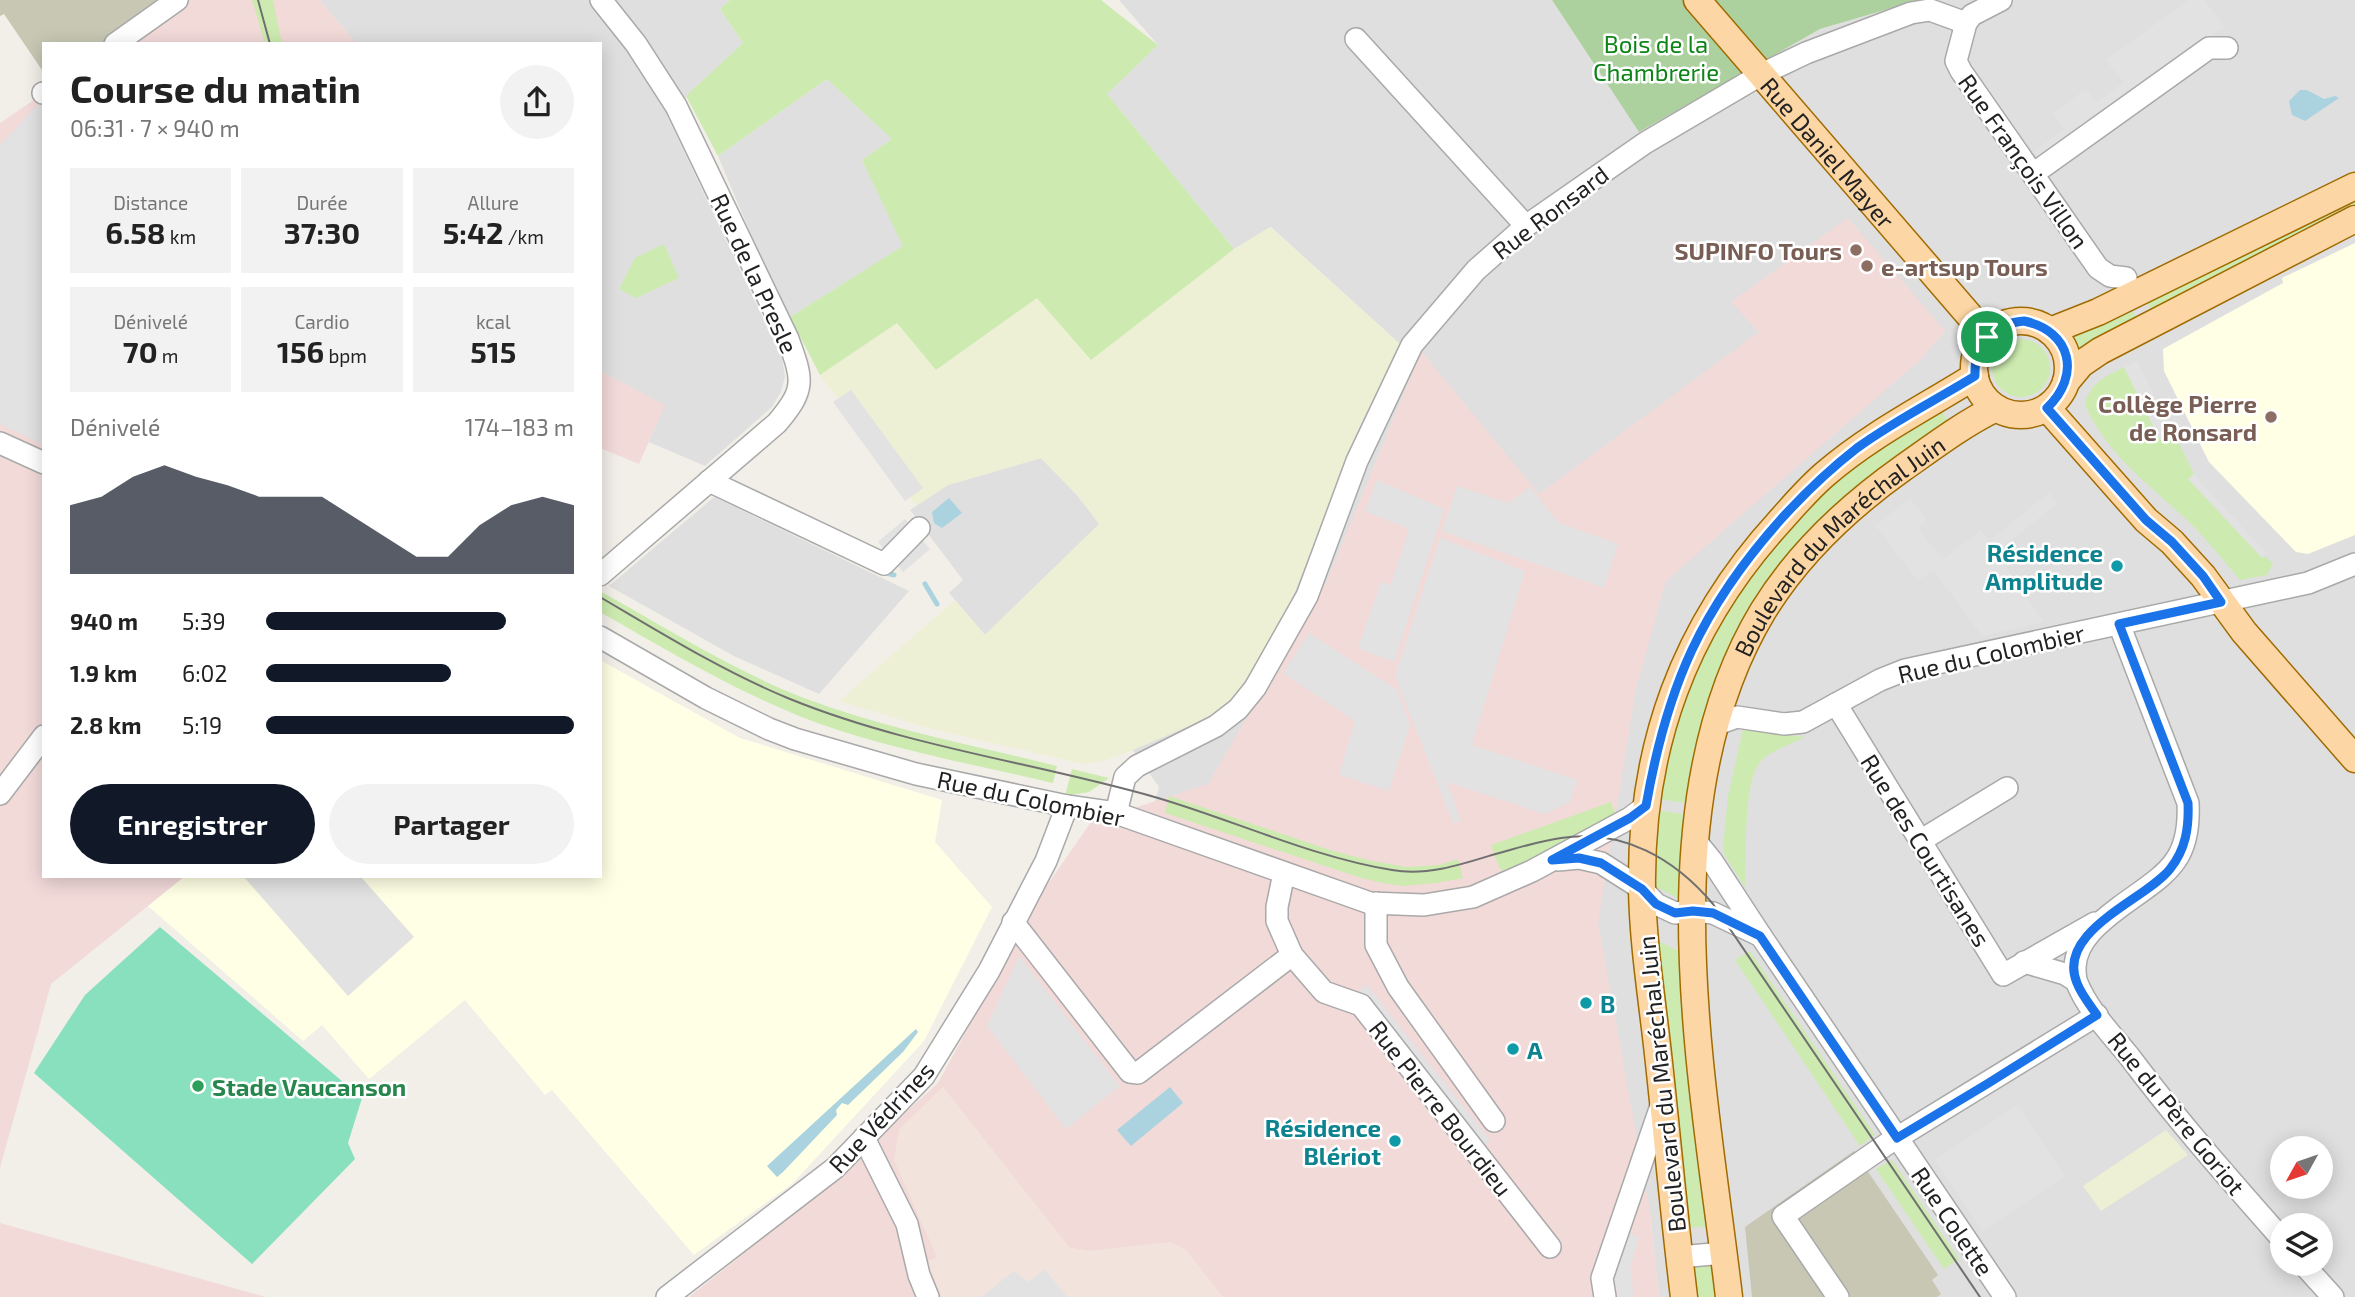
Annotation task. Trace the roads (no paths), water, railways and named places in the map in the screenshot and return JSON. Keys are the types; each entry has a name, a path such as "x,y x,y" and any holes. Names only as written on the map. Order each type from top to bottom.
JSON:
{"main road":[{"name":"Rue Daniel Mayer","path":"1697,0 1987,337"},
{"path":"2050,331 2098,312 2355,186"},
{"path":"2066,382 2066,354 2060,341 2038,324 2024,321 1997,328 1979,348 1975,376 1979,388 1996,408 2022,415 2035,413 2047,408 2059,397 2066,382 2081,364 2100,351 2355,219"},
{"name":"Boulevard du Maréchal Juin","path":"1684,1297 1642,889 1646,806 1660,732 1677,682 1708,615 1753,550 1821,477 1847,456 1878,433 1975,376"},
{"name":"Boulevard du Maréchal Juin","path":"1729,1297 1696,1015 1692,946 1695,839 1700,795 1714,725 1735,668 1762,613 1810,549 1880,485 1959,429 1996,408"},
{"path":"2047,408 2146,520 2172,542 2203,576 2256,646 2355,759"}],"street":[{"path":"117,42 177,0"},
{"name":"Rue de la Presle","path":"601,0 636,44 676,106 788,339 800,384 794,403 777,423 602,573"},
{"path":"1966,23 1972,15 2001,0"},
{"name":"Rue Ronsard","path":"1116,813 1125,777 1137,766 1216,726 1238,709 1255,688 1307,596 1357,461 1412,345 1476,270 1526,226 1645,143 1762,74 1805,53 1912,13 1930,10 1966,23"},
{"name":"Rue François Villon","path":"1966,23 1956,61 2098,268 2110,276 2126,278"},
{"path":"1356,39 1526,226"},
{"path":"2034,174 2209,48 2227,48"},
{"path":"0,444 42,462"},
{"path":"709,481 884,564 919,528"},
{"name":"Rue du Colombier","path":"1714,725 1737,717 1784,724 1802,722 1880,680 1905,670 2308,583 2355,564"},
{"path":"2076,981 2076,955 2085,939 2104,919 2169,871 2183,849 2189,824 2188,803 2119,624"},
{"name":"Rue du Colombier","path":"602,639 706,698 769,729 795,738 916,774 1067,806 1116,813 1376,903 1424,905 1474,897 1552,860 1630,818 1646,806"},
{"name":"Rue des Courtisanes","path":"1836,704 2003,975 2104,919"},
{"path":"0,794 42,739"},
{"path":"1920,841 2007,788"},
{"name":"Rue Védrines","path":"667,1297 835,1168 924,1076 983,982 1046,861 1067,806"},
{"name":"Rue Colette","path":"1695,839 2005,1297"},
{"name":"Rue du Colombier","path":"1552,860 1579,858 1601,863 1642,889 1656,904 1675,913 1693,911"},
{"name":"Rue Pierre Bourdieu","path":"1284,873 1277,921 1292,955 1324,992 1360,1005 1550,1247"},
{"path":"1376,903 1376,945 1398,987 1494,1121"},
{"name":"Rue Colette","path":"1693,911 1713,913 1760,936"},
{"path":"1013,922 1130,1072 1138,1073 1292,955"},
{"name":"Rue des Courtisanes","path":"2024,962 2064,974 2076,981"},
{"name":"Rue du Père Goriot","path":"2076,981 2097,1015 2177,1119 2270,1225"},
{"path":"1838,1297 1783,1216 1897,1138 2097,1015"},
{"path":"1605,1297 1602,1278 1663,1101"},
{"path":"864,1138 907,1224 919,1276 928,1297"},
{"path":"1679,1257 1724,1253"},
{"path":"2315,1276 2333,1297"}],"water":[{"path":"2300,90 2307,90 2324,99 2335,96 2339,98 2305,121 2292,115 2289,101"},
{"path":"949,498 962,513 942,528 934,523 932,512"},
{"path":"916,1029 918,1032 903,1052 848,1105 842,1103 836,1110 837,1115 777,1177 767,1166"},
{"path":"1170,1087 1183,1103 1131,1146 1117,1130"}],"waterway":[{"path":"882,572 894,575"},
{"path":"925,584 937,604"}],"tram line":[{"path":"258,0 269,42"},
{"path":"602,598 741,677 835,716 926,742 1158,798 1303,848 1362,864 1392,870 1430,871 1544,841 1584,836 1605,838 1646,850 1682,873 1713,904 1980,1297"}],"place":[{"name":"SUPINFO Tours","path":"1856,250"},
{"name":"e-artsup Tours","path":"1867,266"},
{"name":"Collège Pierre de Ronsard","path":"2271,417"},
{"name":"Résidence Amplitude","path":"2117,566"},
{"name":"B","path":"1586,1003"},
{"name":"A","path":"1513,1049"},
{"name":"Stade Vaucanson","path":"198,1086"},
{"name":"Résidence Blériot","path":"1395,1141"}],"park label":[{"name":"Bois de la Chambrerie","path":"1656,57"}]}
